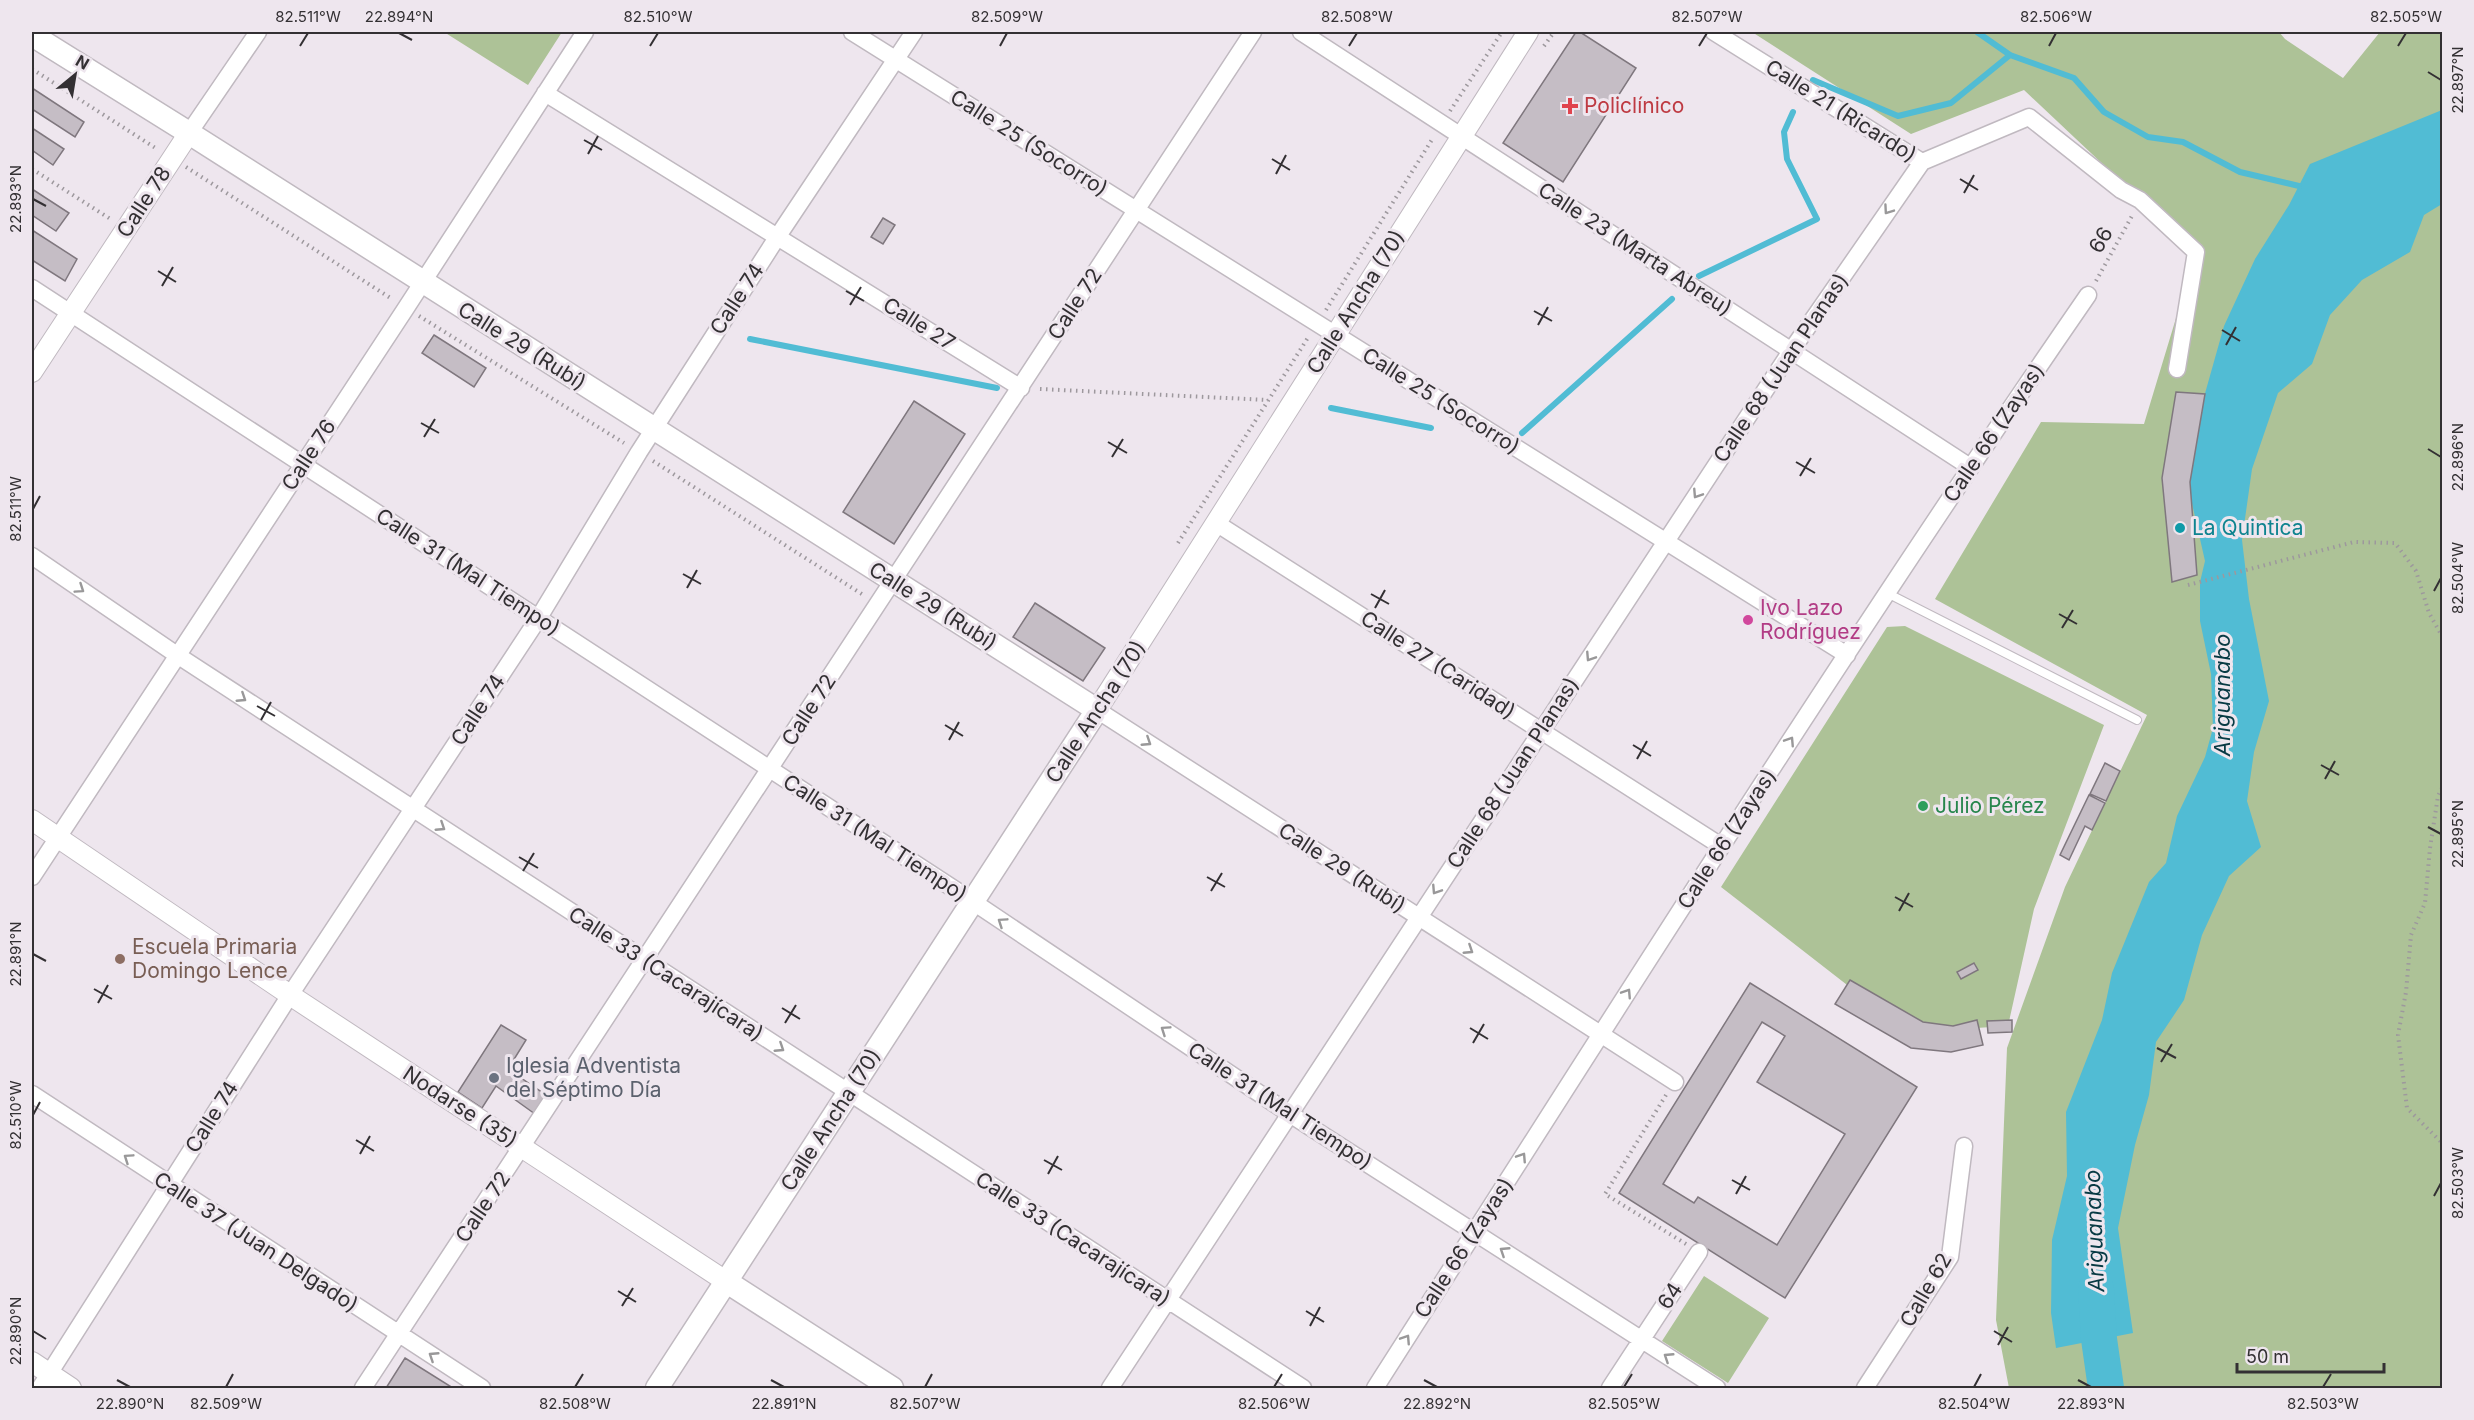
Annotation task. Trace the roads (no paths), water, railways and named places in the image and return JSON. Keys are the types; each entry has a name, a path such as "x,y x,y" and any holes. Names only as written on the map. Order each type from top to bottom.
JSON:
{"main road":[{"name":"Calle 29 (Rubí)","path":"32,35 1098,710"},
{"name":"Calle Ancha (70)","path":"657,1389 1098,710"},
{"name":"Nodarse (35)","path":"727,1282 892,1389"}],"street":[{"name":"Calle 78","path":"32,372 258,32"},
{"name":"Calle 76","path":"32,877 423,283 585,32"},
{"name":"Calle 25 (Socorro)","path":"852,32 1847,655"},
{"name":"Calle 74","path":"45,1381 290,995 538,619 639,452 778,236 914,32"},
{"name":"Calle 72","path":"363,1389 1253,32"},
{"name":"Calle 23 (Marta Abreu)","path":"1300,32 1970,467"},
{"name":"Calle Ancha (70)","path":"1098,710 1528,32"},
{"name":"Calle 21 (Ricardo)","path":"1714,32 1922,162 2029,117 2121,190 2140,200 2196,252 2177,369"},
{"name":"Calle 27","path":"545,93 1021,388"},
{"name":"Calle 68 (Juan Planas)","path":"1110,1389 1665,541 1791,351 1922,162"},
{"name":"Calle 31 (Mal Tiempo)","path":"32,288 973,902 1290,1113 1717,1389"},
{"name":"Calle 66 (Zayas)","path":"1375,1389 1721,846 1886,593 2088,295"},
{"name":"Calle 27 (Caridad)","path":"1216,523 1721,846"},
{"name":"Calle 33 (Cacarajícara)","path":"32,556 177,655 1303,1389"},
{"name":"Calle 29 (Rubí)","path":"1098,710 1675,1082"},
{"name":"Nodarse (35)","path":"32,820 290,995 727,1282"},
{"name":"Calle 37 (Juan Delgado)","path":"32,1094 482,1389"},
{"name":"Calle 62","path":"1865,1389 1950,1257 1964,1146"},
{"name":"64","path":"1610,1389 1699,1252"},
{"path":"32,1362 45,1381 71,1389"}],"lane":[{"path":"1886,593 2137,720"}],"water":[{"path":"2442,110 2442,204 2424,215 2410,252 2362,280 2330,315 2312,364 2278,393 2252,469 2242,540 2249,599 2269,701 2254,752 2247,801 2261,847 2229,876 2202,935 2184,1000 2156,1042 2149,1095 2135,1145 2118,1228 2133,1333 2056,1348 2051,1313 2052,1240 2067,1176 2066,1112 2102,1020 2112,973 2149,882 2166,863 2177,816 2205,757 2213,728 2211,674 2200,621 2200,582 2205,561 2184,468 2224,326 2255,259 2289,205 2310,164"}],"waterway":[{"path":"1977,32 2010,55 2074,78 2104,112 2148,137 2183,142 2240,172 2299,186"},
{"path":"1813,80 1898,116 1951,103 2010,55"},
{"path":"1699,276 1817,219 1787,159 1784,132 1793,112"},
{"path":"1522,433 1672,299"},
{"path":"750,339 997,388"},
{"path":"1331,408 1431,428"},
{"name":"Ariguanabo","path":"2096,1289 2099,1339 2106,1388"}],"place":[{"name":"Policlínico","path":"1570,106"},
{"name":"La Quintica","path":"2180,528"},
{"name":"Ivo Lazo Rodríguez","path":"1748,620"},
{"name":"Julio Pérez","path":"1923,806"},
{"name":"Escuela Primaria Domingo Lence","path":"120,959"},
{"name":"Iglesia Adventista del Séptimo Día","path":"494,1078"}]}
